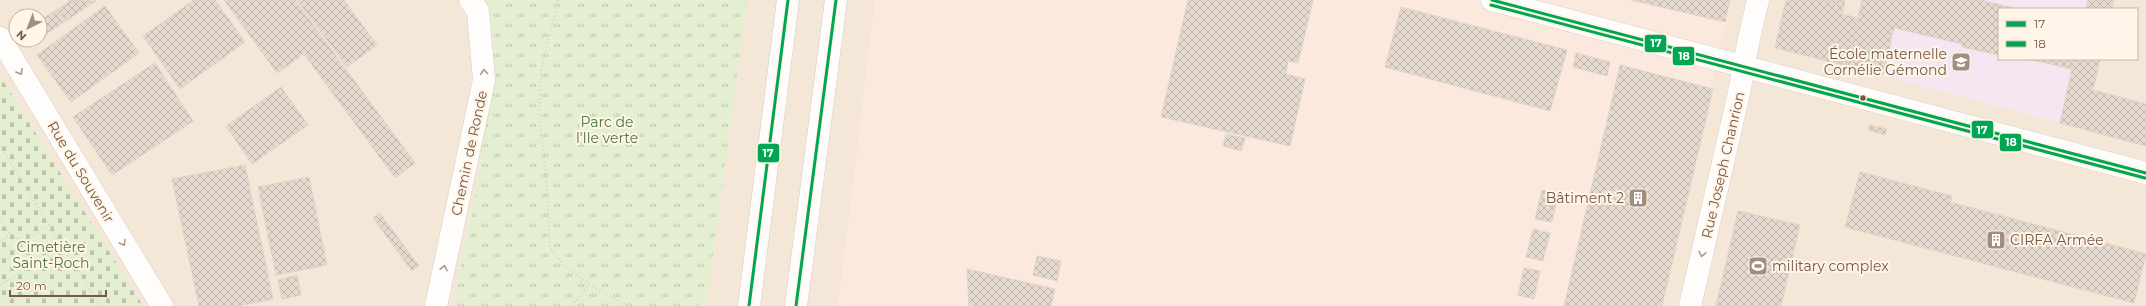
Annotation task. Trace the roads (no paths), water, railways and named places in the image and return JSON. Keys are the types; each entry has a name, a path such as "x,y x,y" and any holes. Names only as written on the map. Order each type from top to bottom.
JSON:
{"street":[{"name":"Chemin de Ronde","path":"436,306 484,80 478,11 470,0"},
{"path":"749,306 788,0"},
{"path":"796,306 836,0"},
{"path":"1492,0 2146,173"},
{"name":"Rue Joseph Chanrion","path":"1690,306 1739,93 1758,0"},
{"name":"Rue du Souvenir","path":"0,38 162,306"}],"place":[{"name":"École maternelle Cornélie Gémond","path":"1961,62"},
{"name":"Bâtiment 2","path":"1638,198"},
{"name":"CIRFA Armée","path":"1996,240"},
{"name":"military complex","path":"1758,266"}],"park label":[{"name":"Parc de l'Ile verte","path":"607,130"},
{"name":"Cimetière Saint-Roch","path":"51,256"}]}
